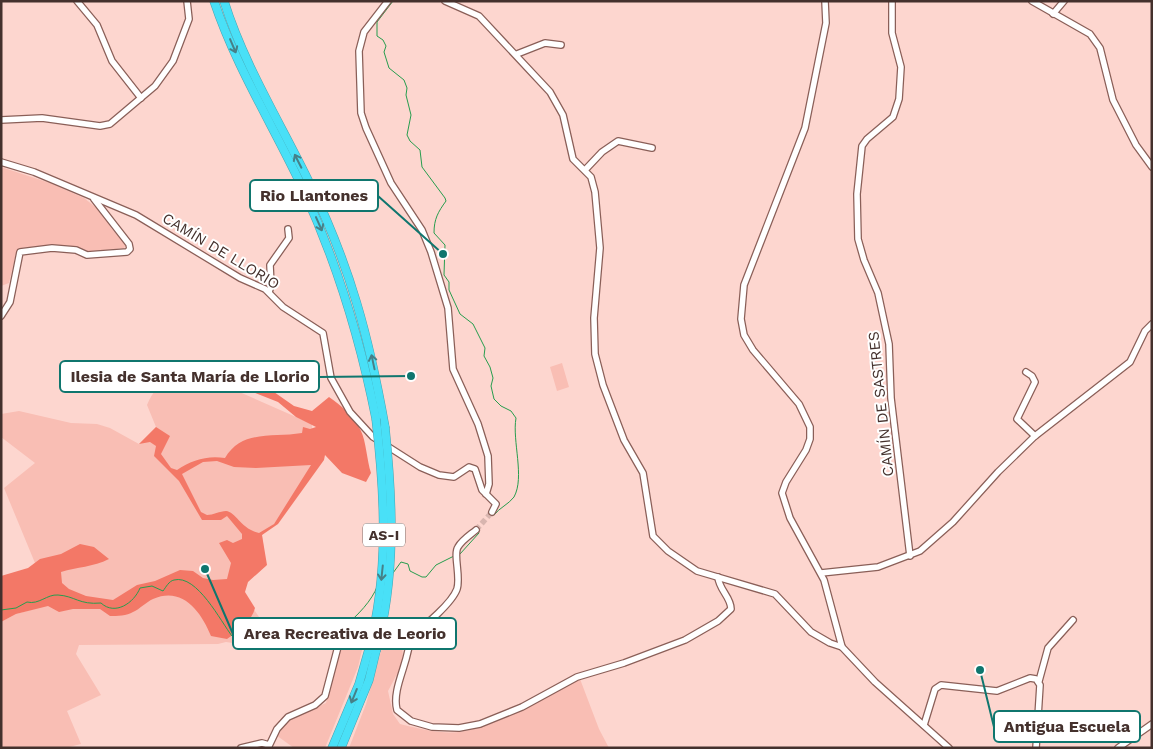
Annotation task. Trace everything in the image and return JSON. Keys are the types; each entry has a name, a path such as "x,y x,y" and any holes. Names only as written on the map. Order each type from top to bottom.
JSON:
{"highway":[{"name":"AS-I","path":"214,1 241,67 302,188 339,273 366,365 376,419 382,472 384,540 380,596 369,680 341,748"},
{"name":"AS-I","path":"224,1 249,63 310,183 348,270 374,362 385,427 391,490 392,539 386,608 359,684 332,748"}],"street":[{"path":"77,1 96,25 112,61 141,98"},
{"path":"1,120 48,118 84,124 106,125 118,118 155,86 173,61 189,19 187,1"},
{"path":"388,1 364,32 359,51 362,114 366,128 391,183 422,230 431,252 448,308 454,369 478,424 488,456 489,484 486,494"},
{"path":"444,1 479,16 517,54 556,101 563,115 573,159 585,170 593,184 600,248 594,344 600,379 624,440 643,473 653,536 668,551 697,571 775,594 811,632 830,643 842,647"},
{"path":"825,1 826,23 810,109 803,133 744,286 741,319 744,335 752,350 799,404 810,426 810,439 806,450 786,482 782,493 790,518 821,573 828,591 842,647 852,660 949,748"},
{"name":"CAMÍN DE SASTRES","path":"892,1 892,33 901,66 899,99 894,117 867,139 862,146 857,225 864,260 878,293 889,344 891,398 910,556"},
{"path":"1032,1 1090,34 1100,48 1113,100 1136,145 1152,167"},
{"path":"1053,14 1064,1"},
{"path":"517,54 546,43 561,45"},
{"path":"585,170 602,152 618,141 652,148"},
{"name":"CAMÍN DE LLORIO","path":"1,162 34,172 93,198 136,214 240,278 269,292 283,307 323,333 331,378 350,412 373,437 420,467 445,477 454,477 469,467 475,469 481,487 496,504 492,512"},
{"path":"1,316 10,302 20,252 52,248 76,250 87,256 127,252 130,249 129,244 93,198"},
{"path":"269,292 272,286 270,264 289,238 288,229"},
{"path":"821,573 878,568 920,551 953,522 998,472 1035,436 1130,362 1146,331 1152,324"},
{"path":"1026,372 1032,376 1035,382 1017,419 1035,436"},
{"path":"240,748 262,743 269,747 277,729 288,717 315,705 325,696 340,639 345,631 368,623 410,634 420,630 454,596 459,577 456,555 457,547 476,530"},
{"path":"410,634 409,651 396,705 400,715 418,723 447,728 480,724 522,707 577,676 624,663 674,645 725,616 729,612 730,604 720,588 718,577"},
{"path":"1036,748 1038,681 1048,648 1073,620"},
{"path":"924,725 935,689 941,685 997,691 1030,678 1038,681"},
{"path":"1118,748 1152,724"}],"shaded area":[{"path":"1,167 50,183 84,198 103,213 111,228 126,245 124,248 89,252 77,247 54,245 21,248 16,253 9,283 1,286"},
{"path":"562,363 569,387 557,391 550,367"},
{"path":"172,378 228,387 312,424 314,466 274,524 262,535 266,566 246,580 243,593 271,635 239,644 226,642 218,644 79,645 76,654 101,695 67,711 81,744 65,748 1,748 1,622 16,614 48,605 35,563 4,488 35,463 1,437 1,414 19,411 71,423 97,424 110,428 139,444 156,427 147,405 149,400 160,385"},
{"path":"247,378 254,378 294,406 312,411 329,397 347,412 361,431 371,473 366,482 342,473 325,455 324,460 278,524 262,535 267,565 248,582 245,592 255,608 251,617 244,625 227,639 211,636 196,610 181,598 173,596 153,599 136,611 122,616 110,616 100,609 73,609 59,612 48,606 16,614 1,622 1,576 28,568 40,559 61,554 80,544 94,547 109,559 97,564 61,572 62,583 69,589 86,596 113,600 137,585 155,581 180,570 193,571 203,578 213,580 227,579 231,563 219,543 227,540 233,543 242,539 242,534 227,516 221,520 202,520 179,481 154,456 156,446 150,442 139,444 156,427 170,436 161,454 171,468 177,470 188,463 200,459 212,457 225,458 232,449 249,439 259,436 302,433 303,427 310,429 316,427 296,417 278,402 240,387 237,382","holes":["217,461 234,467 256,468 311,465 274,524 259,533 243,525 230,512 224,511 207,515 201,512 182,474 203,462"]},
{"path":"361,627 367,629 358,667 325,748 294,748 276,735 288,720 326,703 341,643 349,632"},
{"path":"387,630 397,635 401,643 403,657 388,691 393,714 400,724 441,732 458,732 476,728 513,714 580,679 599,729 609,748 349,748 366,704"}],"waterway":[{"path":"393,1 377,22 377,36 383,40 386,46 384,52 389,68 404,80 407,88 406,95 411,115 407,135 410,141 420,150 422,167 446,201 437,216 434,233 445,245 444,275 449,282 449,290 460,314 473,324 485,348 484,356 493,378 491,386 494,399 501,406 511,411 516,418 517,489 514,497 494,515"},
{"path":"460,554 479,533"},
{"path":"393,573 401,562 408,564 410,571 426,577 436,565 454,556"},
{"path":"1,610 16,608 27,602 35,602 54,595 69,597 87,603 101,603 106,607 118,608 129,603 140,588 152,586 163,591 172,581 183,580 200,591 208,600 232,636 242,634 258,619 294,647 317,643 342,628 364,608 377,587"}],"tunnel":[{"path":"476,530 492,512"}],"place":[{"name":"Rio Llantones","path":"443,254"},
{"name":"Ilesia de Santa María de Llorio","path":"411,376"},
{"name":"Area Recreativa de Leorio","path":"205,569"},
{"name":"Antigua Escuela","path":"980,670"}]}
